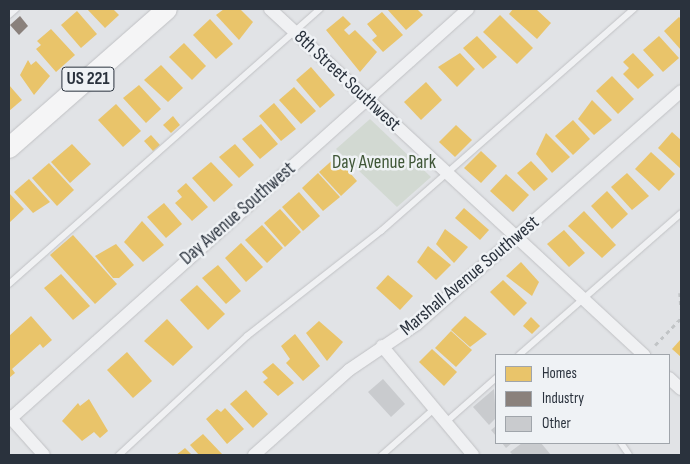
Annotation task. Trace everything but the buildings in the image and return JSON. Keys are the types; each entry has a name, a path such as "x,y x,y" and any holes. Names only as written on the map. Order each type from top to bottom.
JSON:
{"main road":[{"name":"US 221","path":"9,148 167,9"}],"street":[{"name":"8th Street Southwest","path":"270,9 447,175 643,354"},
{"name":"Day Avenue Southwest","path":"10,418 468,9"},
{"name":"Marshall Avenue Southwest","path":"254,455 382,346 417,324 681,91"},
{"path":"382,346 473,455"},
{"path":"670,379 681,389"},
{"path":"10,418 44,455"}],"lane":[{"path":"9,15 16,9"},
{"path":"9,284 320,9"},
{"path":"119,455 247,336 447,175 634,9"},
{"path":"520,354 681,213"},
{"path":"446,422 495,379"},
{"path":"382,455 434,409"},
{"path":"622,444 629,455"}],"path":[{"path":"680,293 681,309"},
{"path":"655,345 681,318"}],"green space":[{"name":"Day Avenue Park","path":"370,119 431,177 397,207 336,149"}]}
